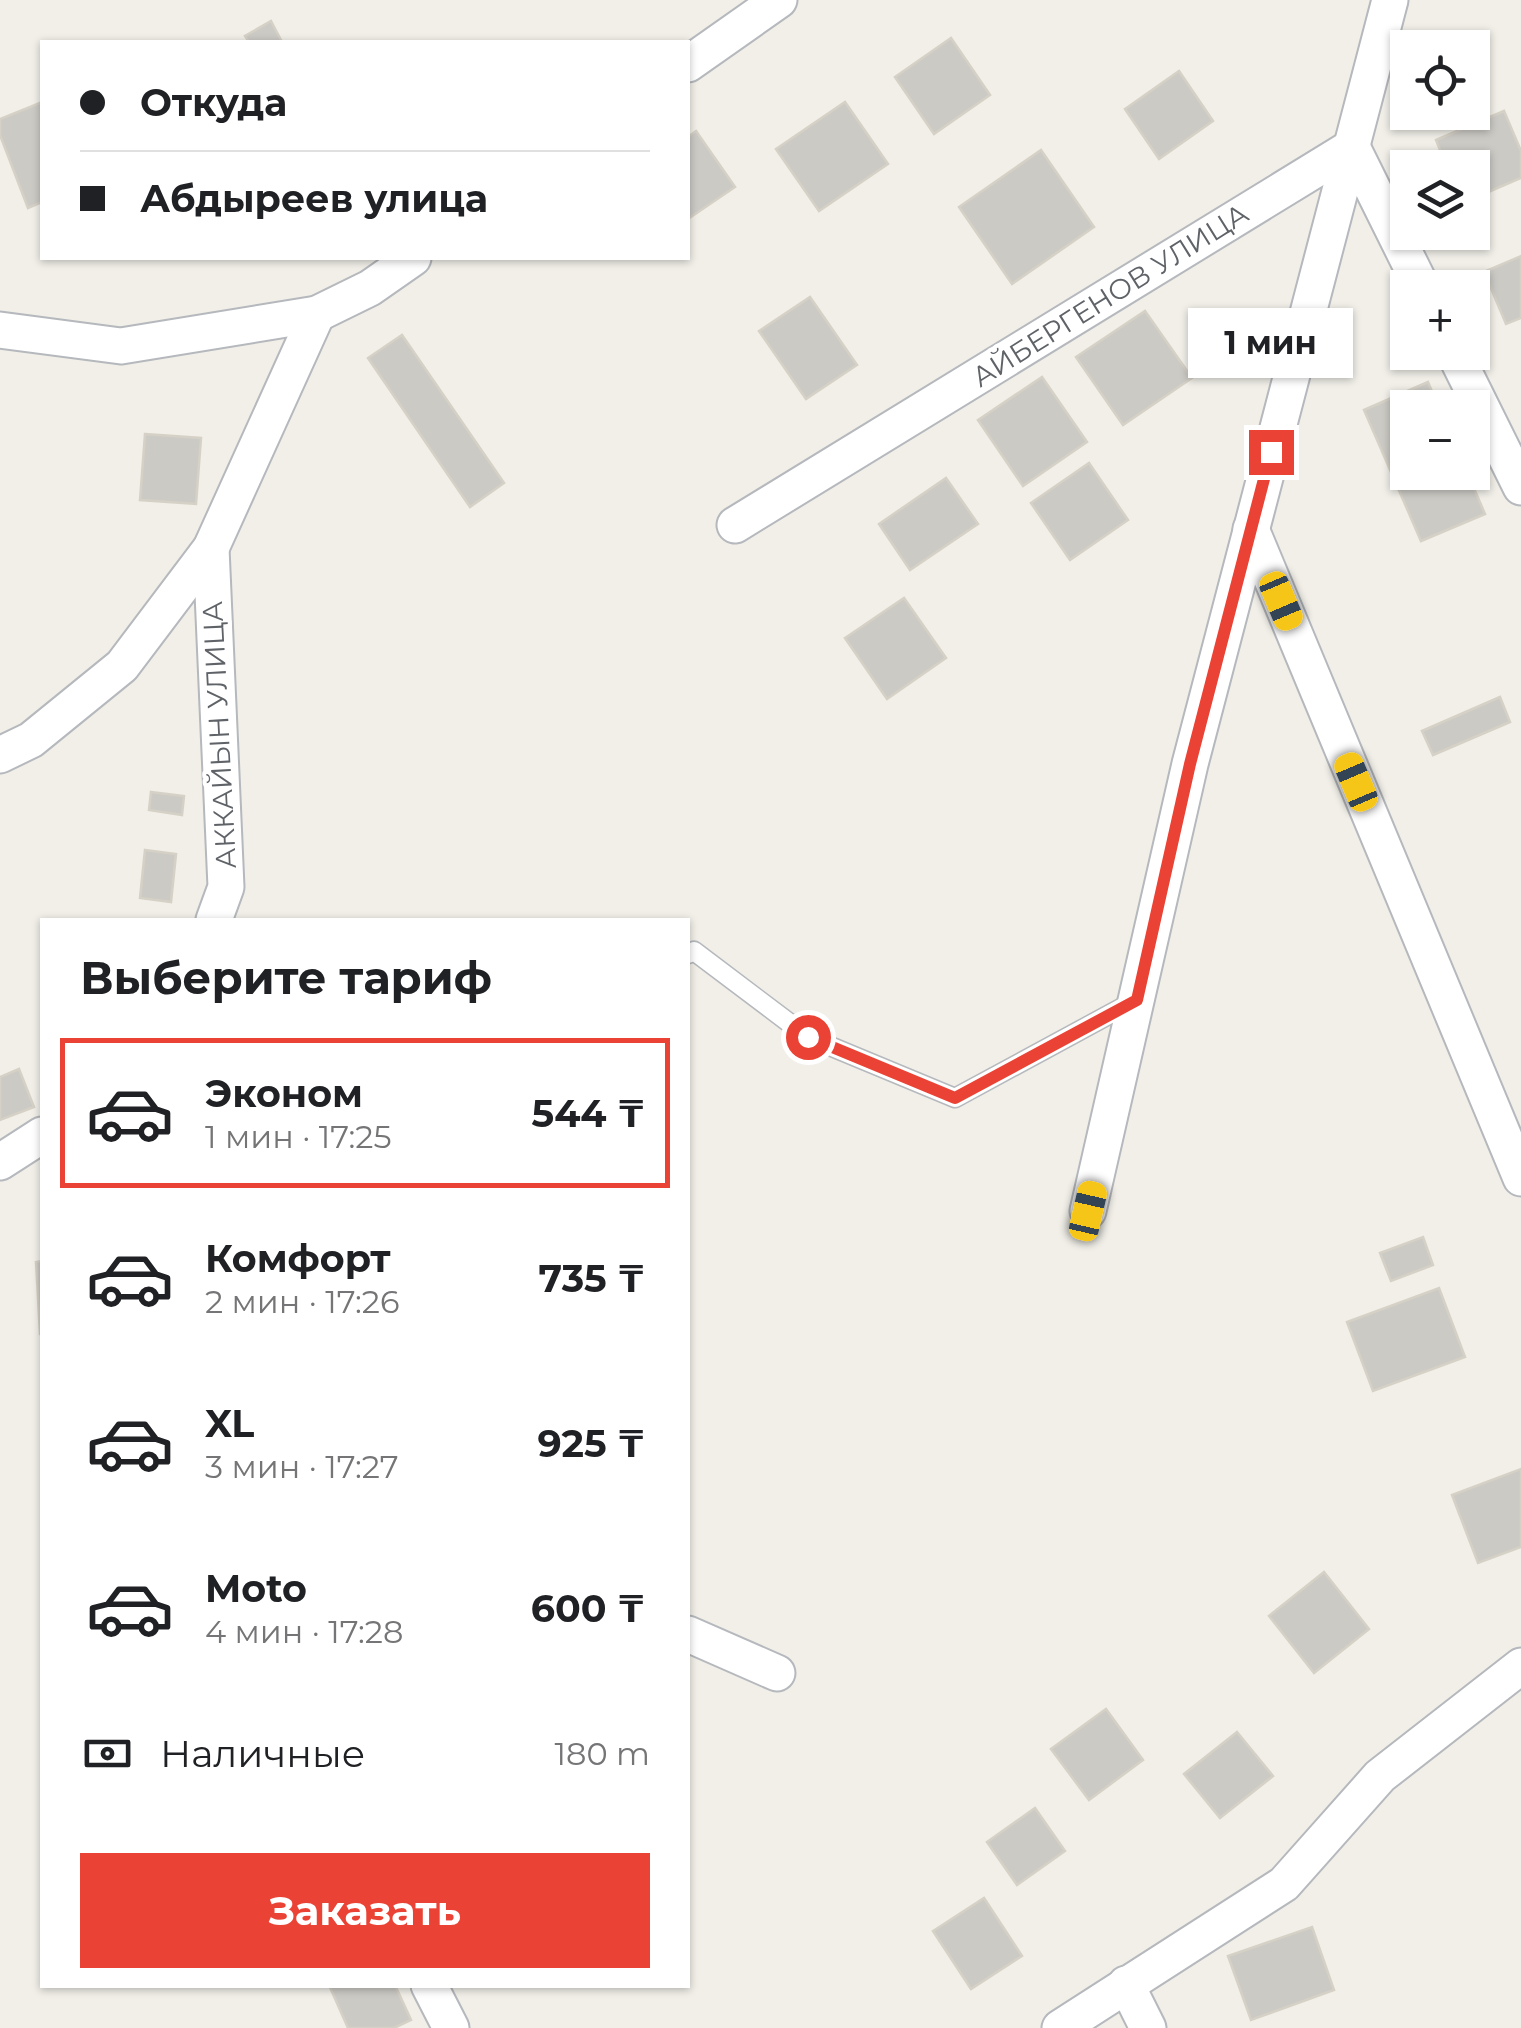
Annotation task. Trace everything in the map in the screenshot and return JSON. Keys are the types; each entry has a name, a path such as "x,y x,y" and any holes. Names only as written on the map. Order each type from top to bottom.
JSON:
{"street":[{"path":"690,63 779,0"},
{"path":"1088,1211 1190,764 1390,0"},
{"path":"1352,147 1413,270"},
{"name":"АЙБЕРГЕНОВ УЛИЦА","path":"735,525 1352,147"},
{"path":"0,330 121,346 317,314 370,288 410,260"},
{"path":"0,754 31,740 122,666 210,548 317,314"},
{"path":"1463,370 1521,487"},
{"path":"1251,529 1521,1178"},
{"name":"АККАЙЫН УЛИЦА","path":"210,548 226,887 215,918"},
{"path":"0,1162 40,1136"},
{"path":"690,1635 777,1673"},
{"path":"1060,2028 1284,1884 1380,1776 1521,1666"},
{"path":"1126,1984 1148,2028"},
{"path":"431,1988 451,2028"}],"lane":[{"path":"690,953 694,951 808,1037 955,1098 1137,1000"}],"building":[{"path":"271,21 281,40 248,40 245,36"},
{"path":"951,38 990,95 934,134 895,77"},
{"path":"1179,71 1213,121 1159,159 1125,109"},
{"path":"845,102 888,164 819,211 776,149"},
{"path":"40,103 40,203 28,208 0,135 0,119"},
{"path":"1504,111 1521,151 1521,178 1490,191 1490,150 1440,150 1436,140 1459,130 1490,130 1490,117"},
{"path":"696,131 735,187 690,218 690,136"},
{"path":"1041,150 1094,227 1012,284 959,207"},
{"path":"1521,256 1521,318 1506,324 1490,286 1489,270"},
{"path":"810,297 857,365 806,399 759,331"},
{"path":"1145,311 1192,378 1123,425 1076,357"},
{"path":"402,335 504,483 470,507 368,358"},
{"path":"1042,377 1087,442 1023,486 978,420"},
{"path":"1428,382 1431,390 1410,390"},
{"path":"1390,399 1390,470 1364,410"},
{"path":"145,434 201,438 196,504 140,500"},
{"path":"1089,463 1128,520 1070,560 1031,503"},
{"path":"946,478 978,524 910,570 879,524"},
{"path":"1399,490 1475,490 1485,514 1421,541"},
{"path":"904,598 946,658 887,699 845,638"},
{"path":"1500,697 1510,722 1433,755 1422,731"},
{"path":"151,792 184,796 182,815 149,810"},
{"path":"145,850 176,854 171,902 140,898"},
{"path":"19,1069 34,1107 0,1120 0,1077"},
{"path":"1423,1237 1433,1265 1391,1281 1380,1253"},
{"path":"40,1261 40,1334 36,1262"},
{"path":"1439,1288 1465,1357 1373,1391 1347,1322"},
{"path":"1521,1469 1521,1547 1478,1563 1452,1495"},
{"path":"1324,1572 1369,1629 1314,1673 1269,1616"},
{"path":"1106,1709 1143,1760 1089,1800 1051,1749"},
{"path":"1237,1732 1273,1776 1220,1818 1184,1774"},
{"path":"1035,1808 1065,1851 1017,1885 987,1842"},
{"path":"984,1898 1022,1956 971,1989 933,1931"},
{"path":"1312,1927 1334,1990 1251,2020 1228,1956"},
{"path":"330,1988 396,1988 411,2020 394,2028 348,2028"}],"route":[{"path":"808,1037 955,1098 1137,1000 1190,764 1271,452"}]}
